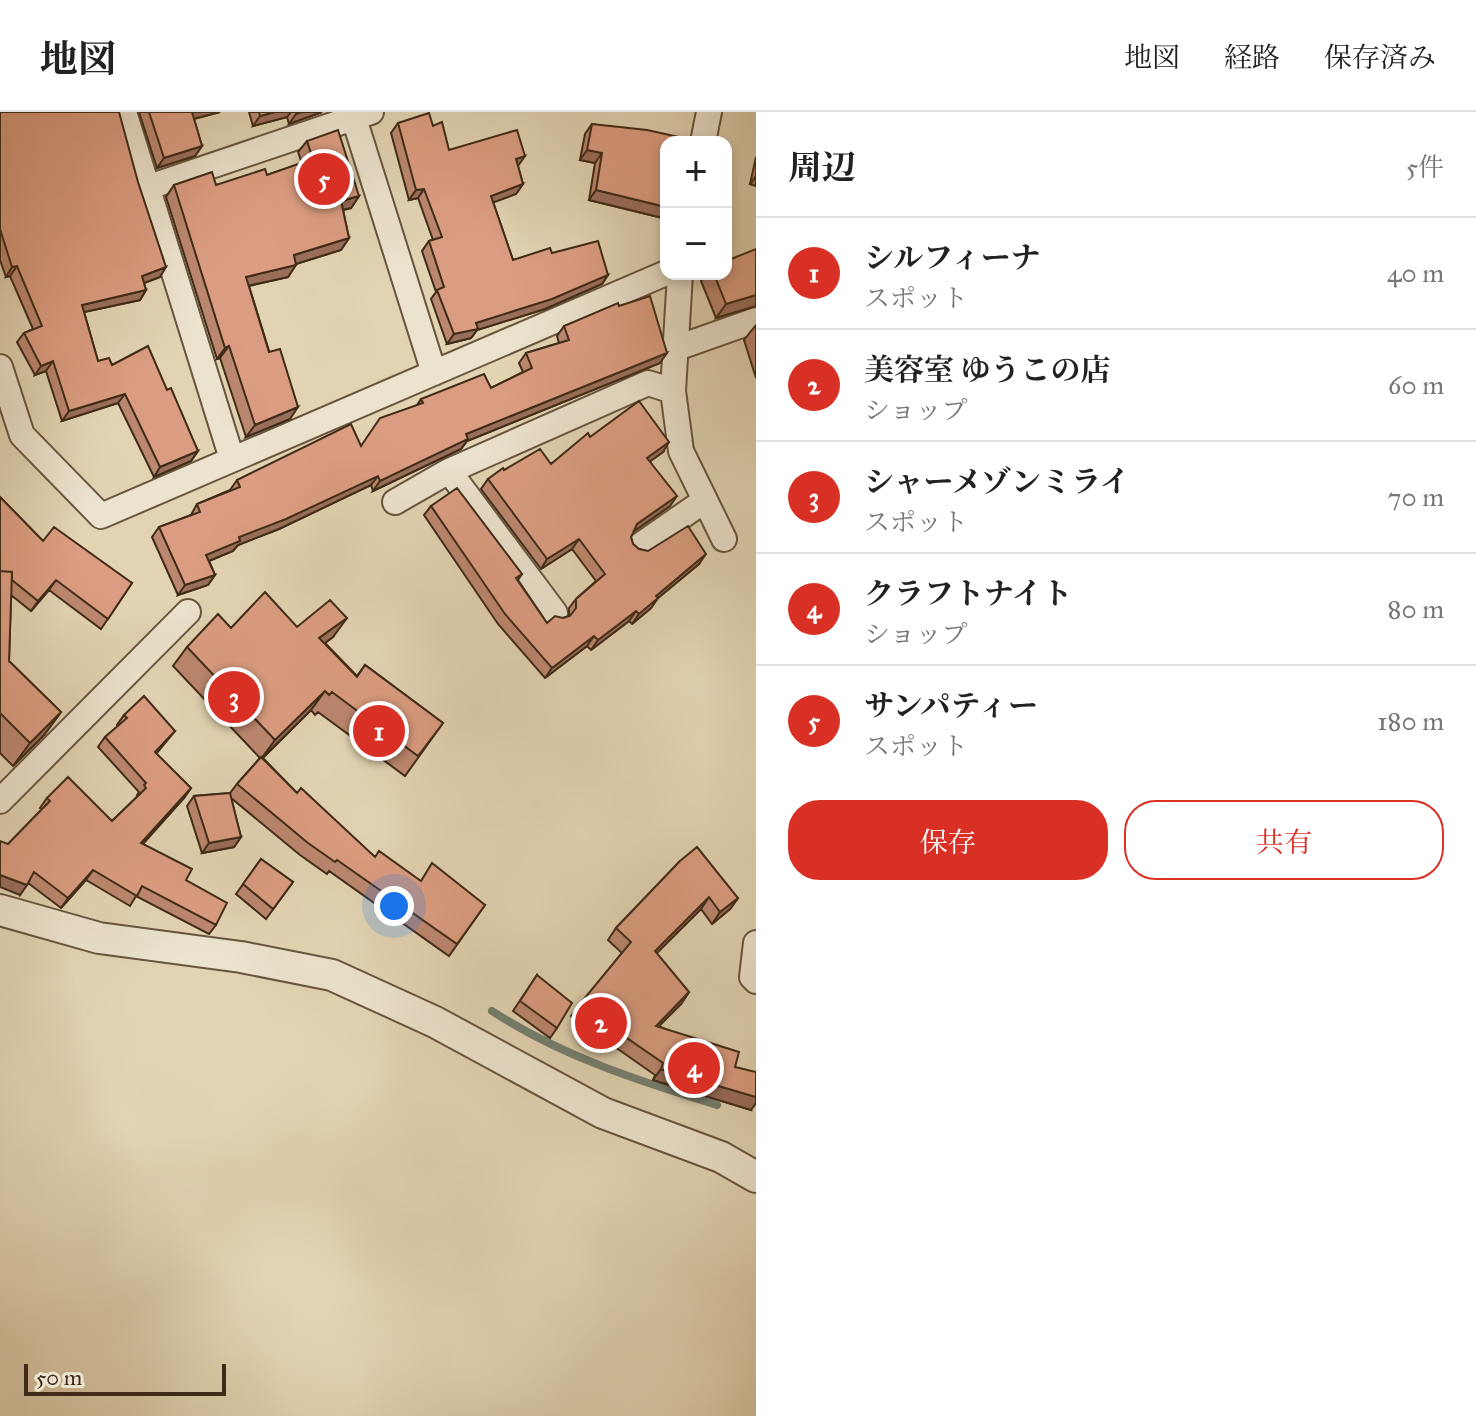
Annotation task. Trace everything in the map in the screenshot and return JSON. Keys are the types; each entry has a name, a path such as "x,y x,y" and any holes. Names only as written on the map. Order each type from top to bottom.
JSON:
{"street":[{"path":"124,112 232,459"},
{"path":"704,136 709,112"},
{"path":"146,188 359,114 434,373"},
{"path":"0,367 11,440 101,516 660,276"},
{"path":"680,280 673,391 681,451 724,539"},
{"path":"674,349 756,320"},
{"path":"395,502 449,471 648,383 673,391"},
{"path":"449,471 550,596"},
{"path":"639,546 704,501"},
{"path":"0,801 188,612"},
{"path":"0,910 99,938 241,957 332,975 435,1022 603,1113 721,1157 756,1177"},
{"path":"756,943 752,977 756,981"}],"building":[{"path":"0,112 119,112 166,267 142,276 146,290 82,305 98,361 109,358 112,365 148,346 167,390 171,388 198,451 160,467 125,394 69,411 53,361 41,366 24,333 42,326 17,266 12,267 0,229"},
{"path":"149,112 192,112 202,146 164,158"},
{"path":"429,113 433,126 442,122 449,150 517,130 525,156 516,159 523,184 491,196 513,260 550,248 552,253 598,241 608,275 552,299 476,323 478,329 454,334 437,290 444,287 429,241 442,237 424,189 416,190 398,123"},
{"path":"592,124 674,136 660,136 660,206 596,190 602,153 587,150"},
{"path":"338,130 359,196 341,201 349,238 294,255 296,265 246,277 269,352 280,349 298,407 255,425 229,346 225,348 174,185 212,172 216,185 265,169 267,175 313,159 307,141"},
{"path":"756,249 756,295 726,304 716,280 732,280 732,259"},
{"path":"650,296 667,353 466,434 468,439 380,481 378,476 286,519 239,537 240,541 206,555 215,575 185,585 159,527 200,512 197,504 240,487 237,480 351,424 361,446 380,418 423,403 421,399 484,374 491,388 532,368 526,353 569,340 564,326 618,303 619,306"},
{"path":"639,401 669,442 647,458 677,496 637,524 631,537 633,544 648,551 688,526 706,554 639,614 636,611 598,640 594,636 552,668 505,614 431,506 457,488 522,574 516,578 547,623 555,616 570,616 576,608 576,599 605,574 579,539 547,559 488,479 540,449 551,464 588,433 590,437"},
{"path":"0,497 43,541 54,527 132,583 108,619 56,580 38,601 12,580 12,572 0,571"},
{"path":"0,571 12,572 9,661 61,712 30,743 0,713"},
{"path":"265,592 297,627 330,600 347,618 319,638 357,677 365,665 443,723 418,756 332,692 329,695 325,691 275,740 187,647 218,614 231,628"},
{"path":"144,696 175,731 155,752 191,788 141,843 192,869 186,880 227,903 216,925 142,886 137,896 93,870 68,898 34,872 27,885 0,875 0,841 8,844 50,801 47,798 68,777 112,821 146,788 146,783 105,737 127,718 124,715"},
{"path":"261,757 297,793 301,788 375,857 379,851 421,881 432,863 485,905 457,944 308,843 237,784"},
{"path":"230,793 241,837 209,843 194,796"},
{"path":"697,847 738,898 720,912 709,897 655,951 689,992 656,1026 739,1052 735,1067 756,1072 756,1097 661,1069 663,1063 579,1005 631,942 616,928"},
{"path":"261,859 293,882 273,909 243,884"},
{"path":"537,975 572,1003 557,1028 520,1001"}],"waterway":[{"path":"492,1011 573,1054 630,1077 717,1105"}],"place":[{"name":"サンパティー","path":"324,179"},
{"name":"シャーメゾンミライ","path":"234,697"},
{"name":"シルフィーナ","path":"379,731"},
{"name":"美容室 ゆうこの店","path":"601,1023"},
{"name":"クラフトナイト","path":"694,1068"}]}
